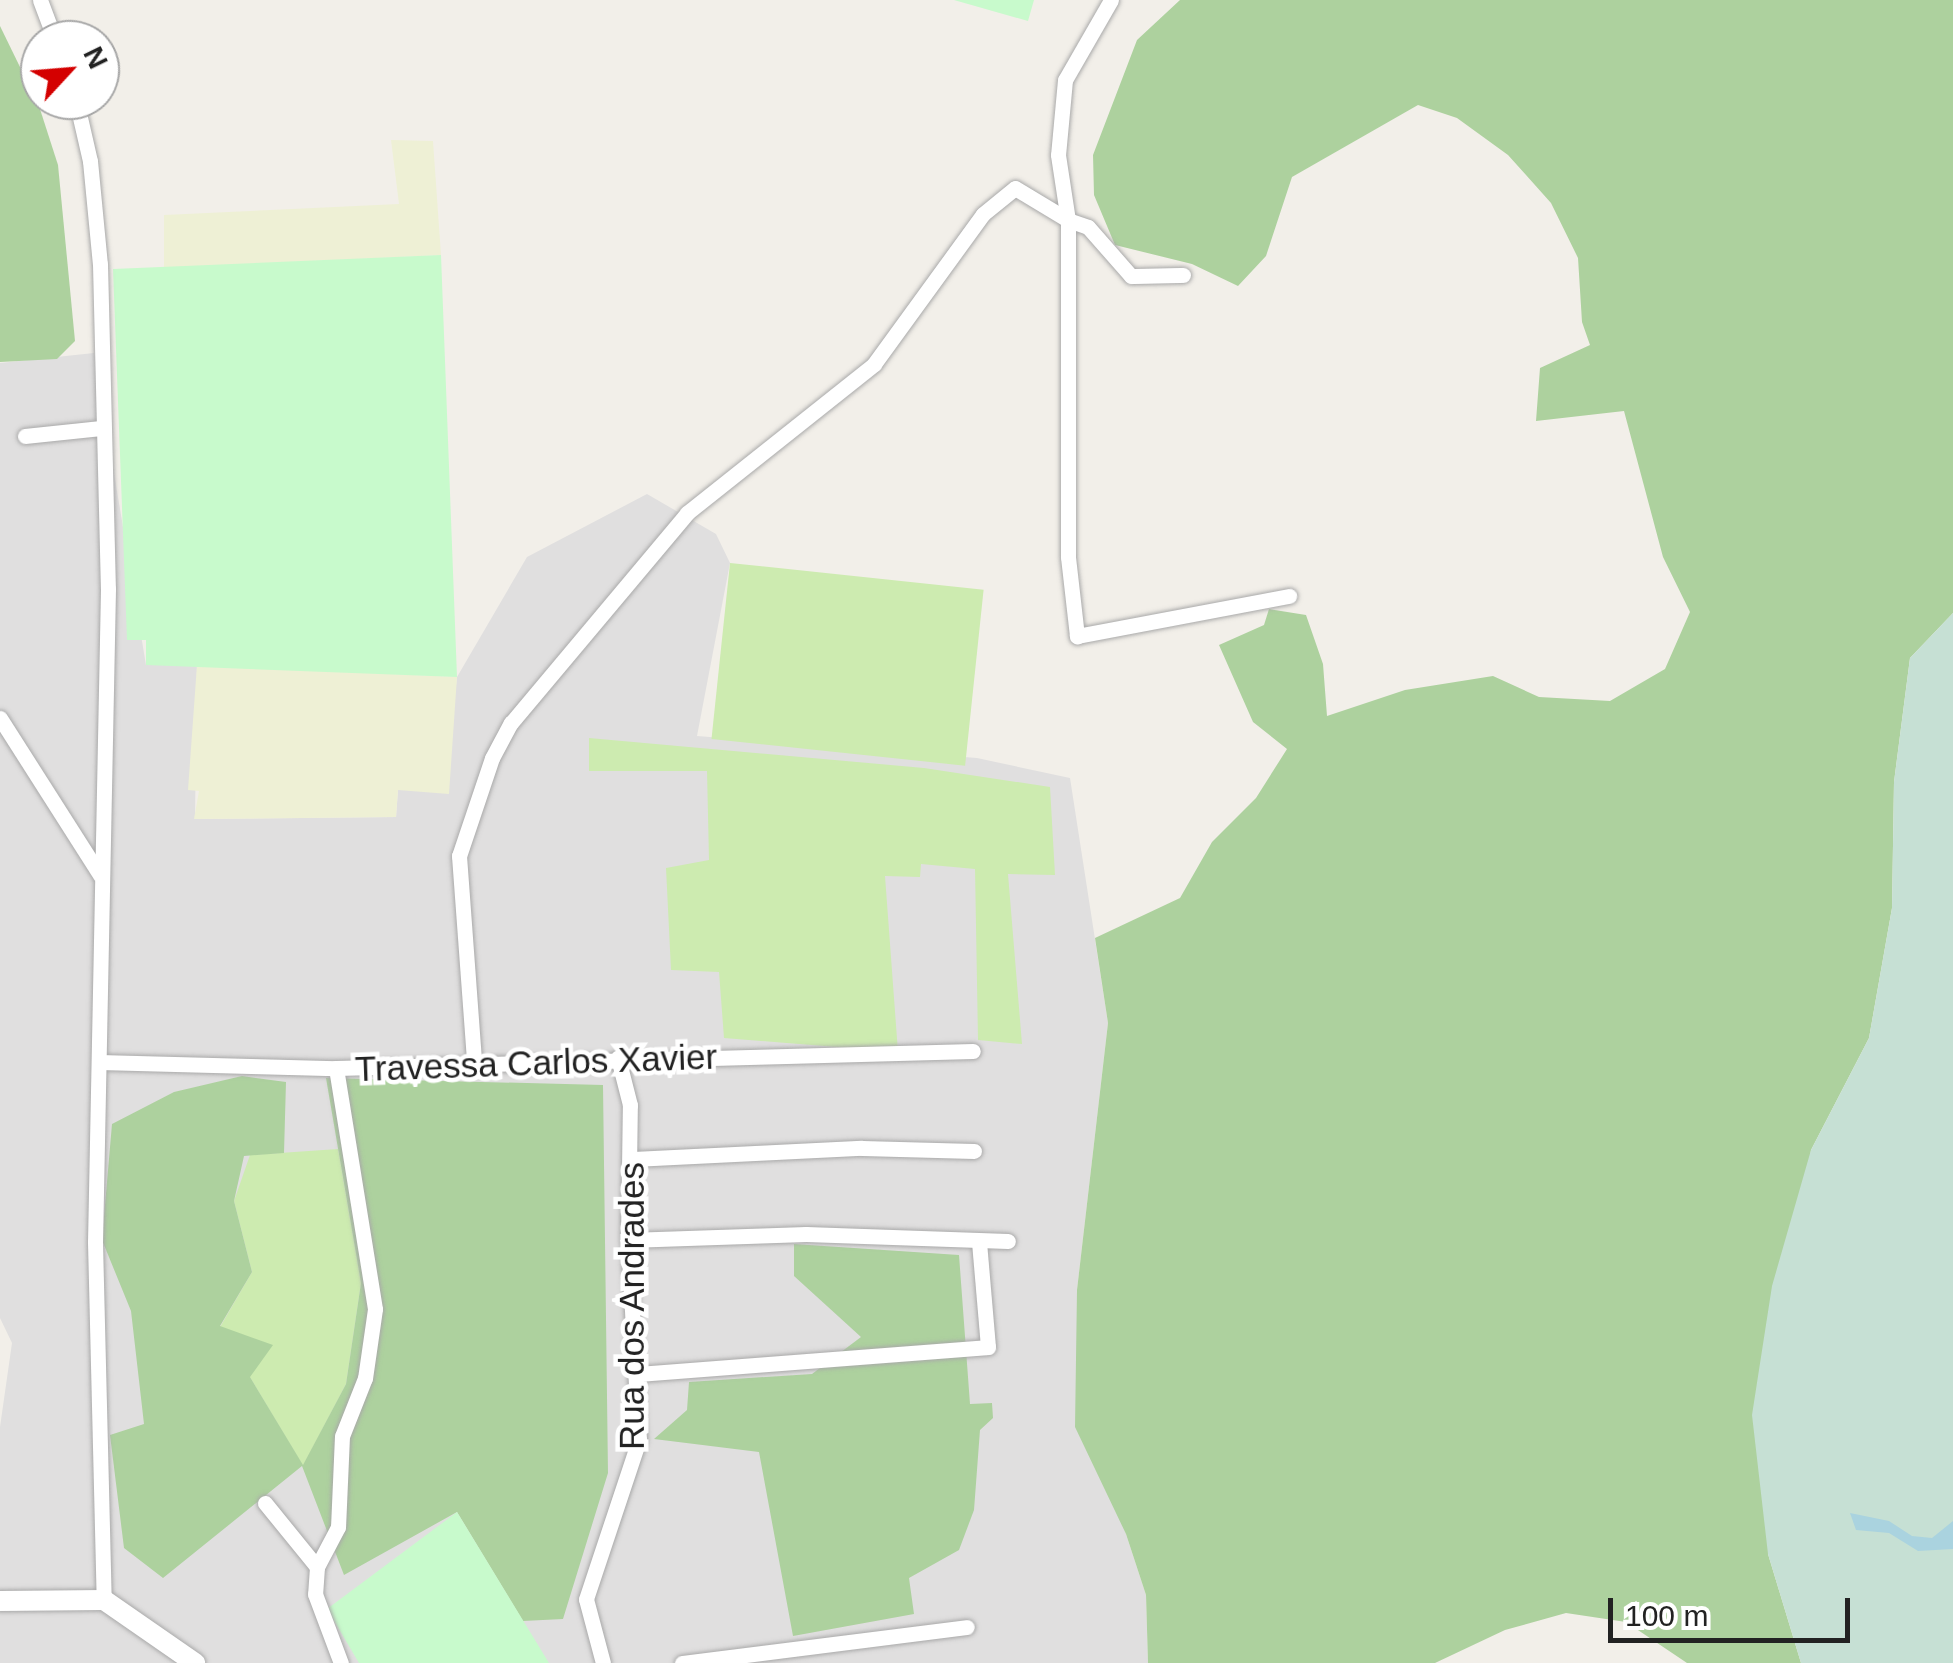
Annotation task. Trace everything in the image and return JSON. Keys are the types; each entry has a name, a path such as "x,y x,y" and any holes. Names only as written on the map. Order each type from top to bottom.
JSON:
{"street":[{"path":"1111,0 1065,80 1058,155 1068,220 1068,556 1077,636 1289,596"},
{"path":"81,120 90,162 100,264 101,428 108,589 95,1242 104,1600"},
{"path":"474,1060 459,856 492,758 511,723 686,512 874,364 983,214 1015,188 1068,220 1088,226 1131,276 1183,275"},
{"path":"25,436 101,428"},
{"path":"0,718 100,875"},
{"name":"Travessa Carlos Xavier","path":"99,1062 336,1068 474,1060 973,1051"},
{"name":"Rua dos Andrades","path":"603,1663 586,1599 639,1440 639,1374 628,1240 633,1159 630,1105 618,1058"},
{"path":"336,1068 374,1309 365,1378 342,1436 338,1526 317,1568 320,1613 341,1663"},
{"path":"633,1159 862,1148 974,1151"},
{"path":"628,1240 806,1234 1008,1241"},
{"path":"639,1374 988,1347 979,1240"},
{"path":"265,1502 317,1568"},
{"path":"0,1601 104,1600 194,1663"},
{"path":"682,1663 968,1626"}],"shaded area":[{"path":"94,353 146,665 197,665 195,819 396,817 398,790 451,727 457,677 527,557 647,494 716,534 730,563 697,736 977,758 1070,778 1108,1023 1077,1290 1126,1534 1146,1595 1148,1663 0,1663 0,1427 12,1343 0,1318 0,363"}],"green space":[{"path":"954,0 1034,0 1028,21"},
{"path":"1180,0 1953,0 1953,613 1910,658 1894,782 1892,908 1869,1038 1811,1150 1768,1554 1801,1663 1687,1663 1626,1622 1566,1613 1505,1630 1435,1663 1148,1663 1146,1595 1126,1534 1075,1427 1077,1290 1108,1023 1095,938 1180,898 1212,842 1256,798 1287,749 1253,722 1219,645 1264,625 1269,609 1306,615 1323,664 1327,716 1405,690 1493,676 1539,697 1610,701 1665,669 1690,612 1663,557 1624,411 1536,421 1540,368 1590,345 1582,322 1578,258 1551,203 1508,155 1457,118 1418,105 1292,177 1266,256 1238,286 1192,264 1115,245 1094,195 1093,155 1137,40"},
{"path":"0,26 20,67 20,120 44,120 58,165 75,341 57,359 0,362"},
{"path":"391,140 433,141 441,255 164,268 164,215 399,204"},
{"path":"441,255 457,677 146,665 146,640 127,640 113,269"},
{"path":"730,563 984,590 965,766 711,739"},
{"path":"1953,613 1953,1663 1801,1663 1768,1554 1752,1415 1772,1286 1811,1150 1869,1038 1892,908 1894,782 1910,658"},
{"path":"197,665 457,677 449,794 398,790 396,817 194,819 199,791 188,790"},
{"path":"589,738 924,768 1050,787 1055,875 1008,874 1022,1044 978,1040 975,869 921,864 920,877 885,876 898,1052 724,1038 719,972 671,970 666,868 709,860 707,771 589,771"},
{"path":"242,1076 286,1082 284,1153 244,1156 234,1201 252,1272 220,1326 273,1345 250,1377 303,1465 346,1384 361,1283 326,1078 603,1085 608,1473 563,1619 523,1621 457,1512 344,1575 302,1466 163,1578 124,1548 110,1435 144,1424 131,1311 102,1240 112,1124 174,1092"},
{"path":"338,1149 361,1283 346,1384 303,1466 220,1327 252,1272 234,1201 250,1155"},
{"path":"794,1244 959,1255 970,1404 992,1403 993,1418 980,1430 974,1510 959,1550 909,1578 914,1614 793,1636 759,1452 654,1439 687,1410 689,1382 812,1374 861,1337 794,1276"},
{"path":"457,1512 549,1663 359,1663 327,1609"}],"water":[{"path":"1850,1513 1889,1521 1912,1536 1932,1538 1953,1521 1953,1549 1918,1551 1889,1533 1856,1530"}]}
